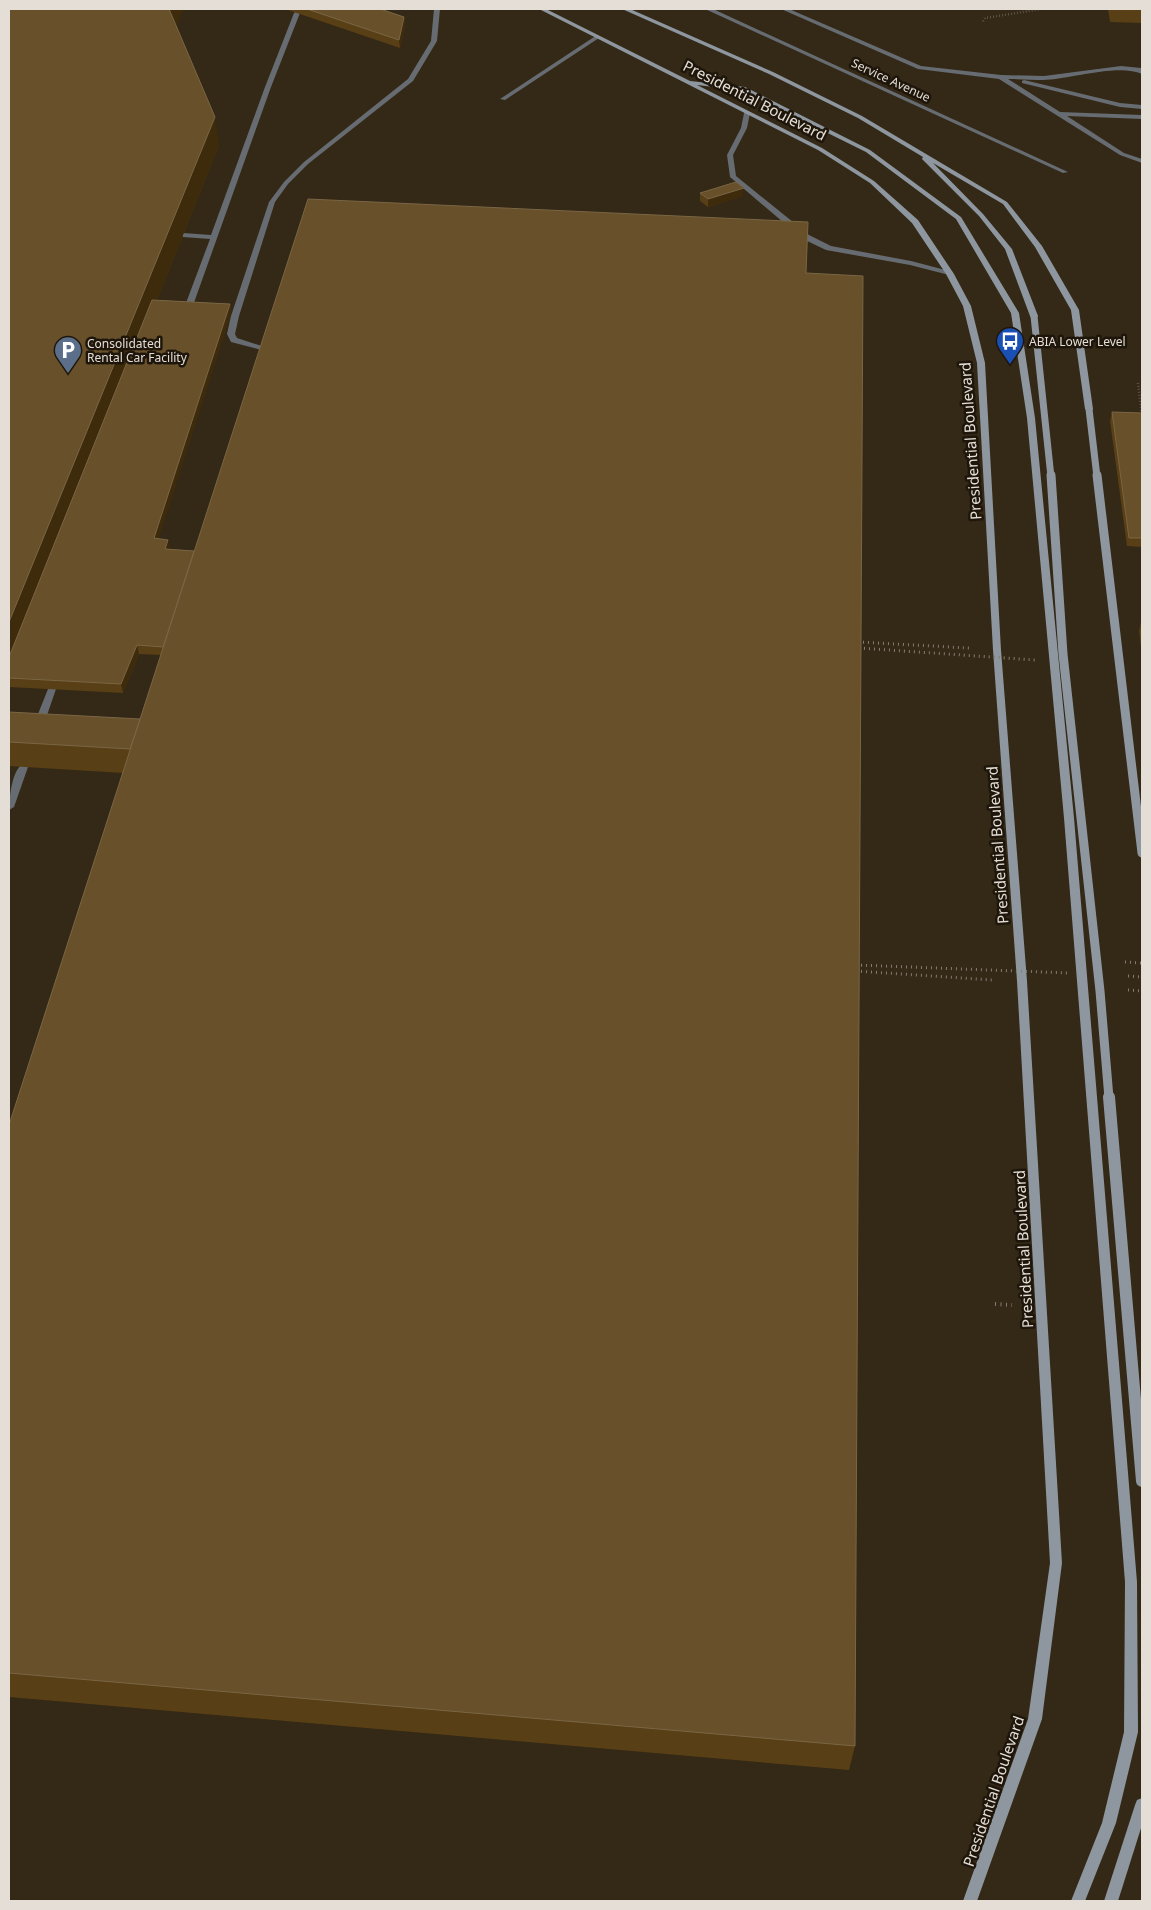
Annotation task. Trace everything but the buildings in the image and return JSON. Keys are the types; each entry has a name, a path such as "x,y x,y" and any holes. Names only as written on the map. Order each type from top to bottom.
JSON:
{"main road":[{"name":"Presidential Boulevard","path":"542,9 820,149 872,182 914,222 950,274 967,306 981,363 998,650 1022,981 1056,1563 1035,1719 970,1901"},
{"name":"Presidential Boulevard","path":"625,9 771,73 860,116 1005,203 1038,246 1075,310 1090,409 1142,853"},
{"path":"686,82 743,88 868,151 959,218 1015,313 1031,418 1069,818 1131,1582 1131,1732 1109,1823 1078,1901"},
{"path":"916,149 980,215 1008,248 1034,316 1050,463 1063,654 1100,991 1142,1481"},
{"path":"1111,1901 1142,1805"}],"lane":[{"path":"283,357 277,352 234,340 231,334 235,316 272,202 286,183 306,163 411,80 434,41 437,9"},
{"name":"Service Avenue","path":"708,9 1064,172"},
{"path":"784,9 796,11 920,68 1001,77 1044,78 1121,68 1139,69 1142,72"},
{"path":"187,311 297,13"},
{"path":"503,99 597,37"},
{"path":"1001,77 1120,106 1142,107"},
{"path":"1001,77 1122,154 1142,161"},
{"path":"747,113 744,128 730,156 733,177 806,237 829,248 911,263 950,274"},
{"path":"1060,114 1142,117"},
{"path":"183,235 214,237"},
{"path":"37,731 52,689"},
{"path":"9,807 23,767"}],"path":[{"path":"983,21 985,18 1041,9"},
{"path":"1138,383 1142,415"},
{"path":"857,648 1016,659"},
{"path":"855,965 1038,972"}],"shaded area":[{"path":"9,9 1142,9 1142,1901 9,1901"}],"place":[{"name":"ABIA Lower Level","path":"1010,365"},
{"name":"Consolidated Rental Car Facility","path":"68,374"}]}
